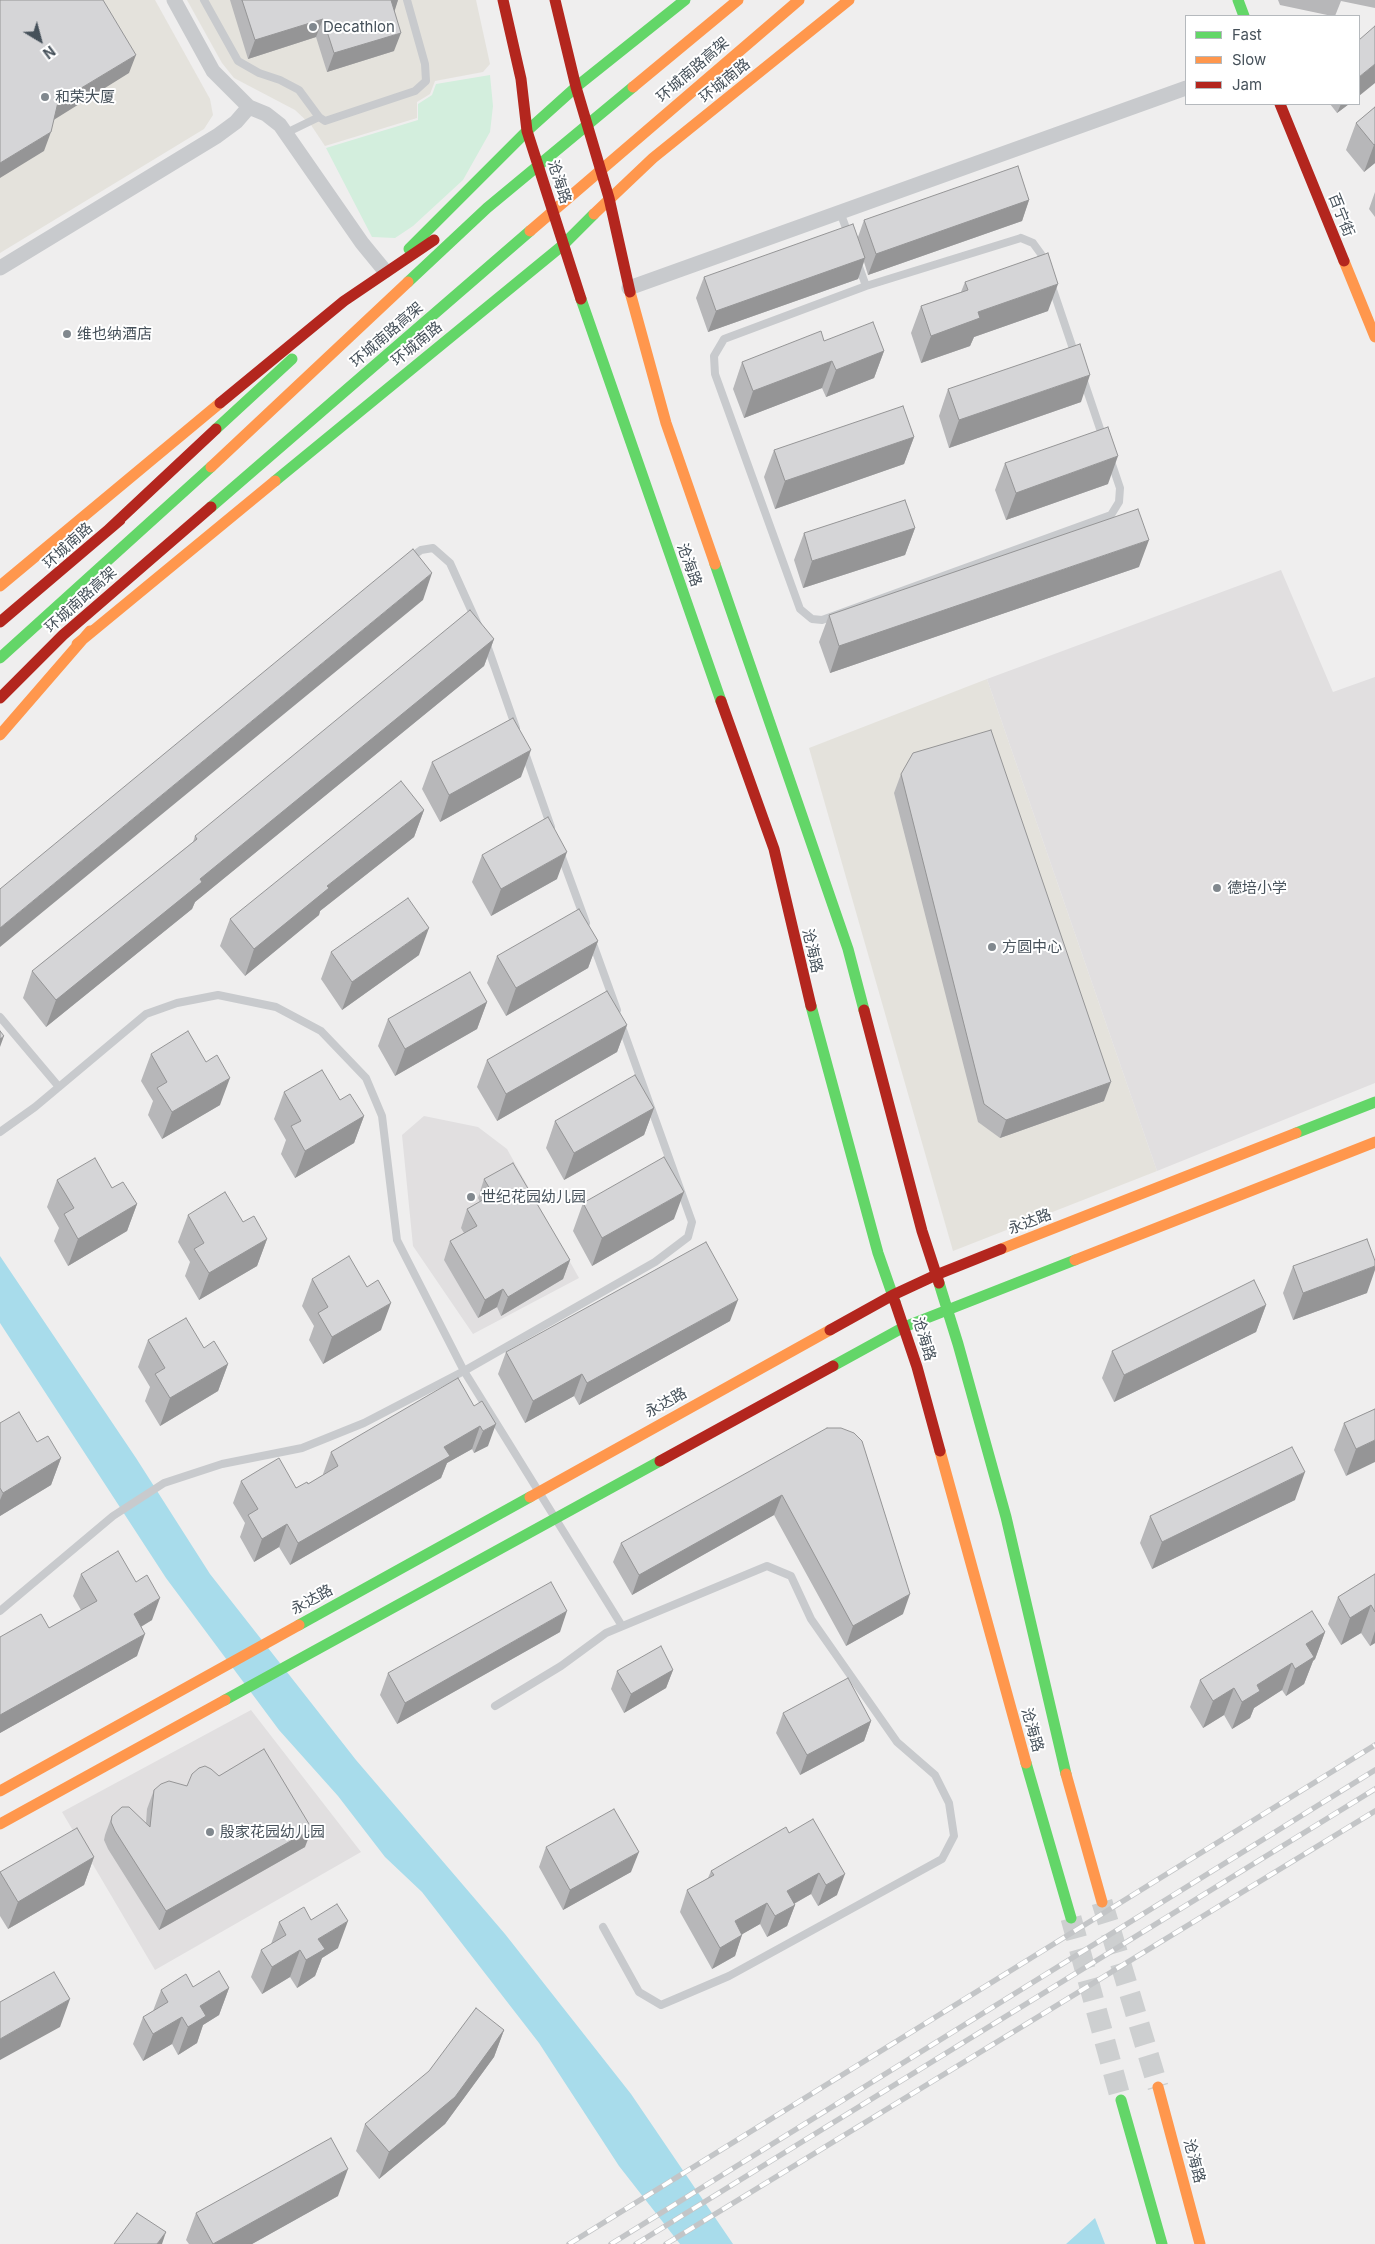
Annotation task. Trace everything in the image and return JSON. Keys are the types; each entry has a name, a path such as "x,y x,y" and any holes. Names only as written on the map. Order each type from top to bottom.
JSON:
{"main road":[{"name":"沧海路","path":"503,0 521,79 527,131 563,245 655,515 774,849 800,967 878,1253 904,1327 1071,1918"},
{"name":"沧海路","path":"555,0 576,87 609,198 629,288 666,423 848,949 922,1231 948,1310 1006,1517 1069,1787 1102,1902"},
{"name":"环城南路","path":"0,626 120,520 456,204 527,131 576,87 685,0"},
{"name":"环城南路高架","path":"0,658 196,480 487,208 738,0"},
{"name":"环城南路高架","path":"0,698 63,635 159,551 722,64 799,0"},
{"name":"环城南路","path":"4,708 175,563 563,245 609,198 653,158 849,0"},
{"path":"1238,0 1244,15"},
{"name":"百宁街","path":"1280,105 1375,337"},
{"path":"0,586 344,301 397,263 487,208"},
{"path":"0,622 120,520"},
{"path":"0,735 159,551"},
{"name":"永达路","path":"0,1791 893,1295 936,1275 1375,1102"},
{"path":"0,1824 904,1327 1375,1142"},
{"name":"沧海路","path":"1158,2087 1200,2244"},
{"path":"1121,2100 1162,2244"}],"street":[{"path":"174,0 213,71 250,107 273,119 280,125 362,243 385,271"},
{"path":"629,288 1185,88"},
{"path":"0,268 217,136 236,122 250,107"}],"lane":[{"path":"204,0 238,61 259,73 280,80 299,90 319,117 325,121 415,90 426,81 425,64 406,0"},
{"path":"286,133 319,117"},
{"path":"840,212 850,240"},
{"path":"1021,238 1033,244 1041,254 1120,488 1119,502 1111,515 822,620 812,619 800,610 715,374 714,356 724,339 866,286 1021,238"},
{"path":"853,249 866,286"},
{"path":"406,562 421,550 433,548 450,563 480,629"},
{"path":"484,638 553,832"},
{"path":"0,1611 113,1516 164,1483 222,1464 302,1448 364,1423 464,1371 655,1262 688,1236 692,1222 557,842"},
{"path":"0,1132 59,1087 146,1014 218,995 276,1008 321,1031 366,1078 382,1116 397,1240 464,1371 622,1626"},
{"path":"0,1017 59,1087"},
{"path":"495,1706 561,1666 606,1633 767,1566 791,1576 811,1619 897,1742 935,1775 950,1803 954,1836 942,1859 729,1976 662,2005 640,1992 603,1927"}],"shaded area":[{"path":"0,0 155,0 210,99 213,115 204,129 0,253"},
{"path":"187,0 476,0 490,64 483,72 435,81 430,94 417,102 417,118 325,146 311,125 295,110 234,78 222,63"},
{"name":"德培小学","path":"1281,570 1333,692 1375,677 1375,1083 1157,1171 987,679"},
{"path":"987,679 1157,1171 953,1251 809,748"},
{"name":"世纪花园幼儿园","path":"424,1116 478,1127 507,1149 579,1278 473,1334 413,1246 402,1135"},
{"name":"殷家花园幼儿园","path":"251,1710 361,1852 155,1970 62,1812"}],"green space":[{"path":"490,75 493,106 490,132 463,180 413,226 395,238 372,237 326,148 418,120 418,104 432,95 436,84"}],"water":[{"path":"0,1256 136,1458 210,1574 356,1760 505,1934 631,2094 733,2244 680,2244 619,2166 539,2043 422,1892 385,1857 338,1796 279,1730 166,1578 0,1323"},
{"path":"1095,2218 1105,2244 1066,2244"}],"building":[{"name":"和荣大厦","path":"0,0 103,0 136,55 58,102 51,132 0,163"},
{"name":"Decathlon","path":"242,0 391,0 401,33 334,53 323,19 255,40"},
{"path":"1375,26 1375,64 1360,76 1360,39"},
{"path":"1375,107 1375,144 1374,145 1356,123"},
{"path":"1018,166 1029,200 876,254 864,220"},
{"path":"853,224 865,258 716,311 704,277"},
{"path":"1048,253 1058,284 978,312 980,318 931,336 921,306 968,290 965,282"},
{"path":"873,322 884,351 836,370 832,361 753,391 742,362 821,331 824,341"},
{"path":"1080,344 1090,375 959,420 948,389"},
{"path":"903,406 914,437 785,481 774,450"},
{"path":"1108,427 1118,456 1016,493 1005,463"},
{"path":"905,500 915,528 812,561 804,533"},
{"path":"1138,509 1149,540 839,646 829,615"},
{"path":"413,549 432,573 0,928 0,889"},
{"path":"470,610 494,639 200,879 202,882 56,1000 32,971 197,839 195,836"},
{"path":"513,718 531,750 449,795 432,762"},
{"name":"方圆中心","path":"991,730 1111,1082 1006,1120 984,1104 901,774 913,753"},
{"path":"401,781 424,810 327,886 329,888 254,949 230,919"},
{"path":"548,817 567,852 501,889 482,855"},
{"path":"408,898 429,928 352,982 331,952"},
{"path":"579,909 598,941 516,988 497,956"},
{"path":"470,972 487,1002 405,1049 388,1019"},
{"path":"607,991 627,1025 506,1094 487,1060"},
{"path":"0,1031 4,1036 0,1039"},
{"path":"188,1031 206,1062 217,1055 230,1078 172,1112 157,1088 167,1082 151,1054"},
{"path":"322,1070 340,1100 350,1094 364,1116 305,1151 291,1126 301,1121 284,1092"},
{"path":"635,1075 654,1108 574,1153 555,1121"},
{"path":"664,1157 684,1192 602,1238 583,1203"},
{"path":"95,1158 112,1188 123,1182 137,1204 78,1239 64,1214 74,1208 57,1180"},
{"path":"513,1163 570,1260 508,1297 503,1289 485,1300 450,1241 477,1226 467,1209 493,1194 484,1179"},
{"path":"225,1192 243,1222 254,1216 267,1239 209,1273 194,1249 204,1243 188,1215"},
{"path":"1367,1239 1375,1266 1303,1293 1293,1266"},
{"path":"706,1242 738,1300 587,1383 582,1374 533,1401 506,1352"},
{"path":"349,1256 367,1287 378,1280 391,1303 332,1337 318,1313 328,1307 312,1279"},
{"path":"1254,1280 1266,1305 1124,1375 1112,1351"},
{"path":"186,1318 204,1348 214,1341 228,1364 170,1398 155,1374 165,1368 148,1340"},
{"path":"458,1378 474,1406 482,1401 496,1424 483,1431 480,1426 444,1447 450,1456 298,1543 287,1524 262,1539 248,1515 258,1509 241,1481 279,1458 296,1488 307,1482 308,1484 338,1466 331,1452"},
{"path":"1375,1409 1375,1440 1356,1449 1344,1423"},
{"path":"19,1412 37,1442 48,1436 61,1458 3,1493 0,1488 0,1423"},
{"path":"827,1428 841,1428 854,1433 862,1441 910,1594 853,1626 782,1495 639,1575 621,1543"},
{"path":"1292,1447 1305,1472 1162,1542 1150,1516"},
{"path":"118,1551 136,1582 147,1575 160,1598 134,1614 145,1634 0,1715 0,1637 41,1614 49,1628 97,1601 81,1574"},
{"path":"1375,1574 1375,1612 1371,1605 1350,1618 1338,1597"},
{"path":"551,1582 567,1611 405,1703 388,1673"},
{"path":"1312,1611 1325,1632 1306,1644 1314,1657 1295,1669 1292,1663 1257,1685 1260,1691 1242,1702 1234,1688 1213,1701 1200,1680"},
{"path":"661,1646 673,1670 631,1694 617,1671"},
{"path":"848,1678 871,1721 807,1755 783,1713"},
{"path":"264,1749 312,1829 166,1911 115,1831 111,1822 112,1816 122,1807 129,1807 150,1827 154,1790 161,1784 169,1781 187,1786 192,1774 205,1766 219,1776"},
{"path":"614,1809 639,1852 570,1890 546,1847"},
{"path":"813,1819 845,1874 826,1885 819,1873 787,1891 795,1905 775,1916 767,1903 735,1921 742,1935 720,1948 687,1890 714,1875 711,1871 786,1827 789,1833"},
{"path":"77,1828 94,1857 18,1902 0,1872"},
{"path":"337,1904 348,1921 318,1939 325,1949 306,1960 300,1950 272,1967 261,1950 286,1935 279,1922 304,1907 311,1920"},
{"path":"219,1971 229,1988 200,2006 206,2016 188,2027 182,2017 153,2034 143,2017 168,2002 161,1990 186,1974 193,1987"},
{"path":"54,1972 70,1999 0,2039 0,2002"},
{"path":"476,2008 504,2030 455,2097 389,2152 365,2124 429,2071"},
{"path":"331,2138 348,2169 213,2244 196,2213"},
{"path":"137,2213 166,2232 157,2244 114,2244"}],"tunnel":[{"path":"1102,1902 1158,2087"},
{"path":"1071,1918 1121,2100"}],"railway":[{"path":"569,2244 1375,1745"},
{"path":"611,2244 1375,1770"},
{"path":"636,2244 1375,1789"},
{"path":"666,2244 1375,1811"}],"traffic: fast":[{"path":"409,249 527,131 576,87 685,0"},
{"path":"1238,0 1244,15"},
{"path":"408,282 487,208 633,87"},
{"path":"275,481 563,245 594,214"},
{"path":"211,507 530,231"},
{"path":"581,299 721,701"},
{"path":"216,429 292,359"},
{"path":"0,658 211,467"},
{"path":"715,564 848,949 864,1010"},
{"path":"811,1006 878,1253 895,1302"},
{"path":"1296,1133 1375,1102"},
{"path":"833,1366 904,1327 1075,1260"},
{"path":"939,1283 1006,1517 1066,1774"},
{"path":"225,1700 660,1461"},
{"path":"299,1625 530,1497"},
{"path":"1026,1763 1071,1918"},
{"path":"1121,2100 1162,2244"}],"traffic: slow":[{"path":"633,87 738,0"},
{"path":"530,231 799,0"},
{"path":"594,214 653,158 849,0"},
{"path":"1344,261 1375,337"},
{"path":"211,467 408,282"},
{"path":"630,292 666,423 715,564"},
{"path":"0,586 220,403"},
{"path":"77,644 275,481"},
{"path":"0,735 90,631"},
{"path":"1001,1249 1296,1133"},
{"path":"1075,1260 1375,1142"},
{"path":"530,1497 830,1330"},
{"path":"940,1451 1026,1763"},
{"path":"0,1791 299,1625"},
{"path":"0,1824 225,1700"},
{"path":"1066,1774 1102,1902"},
{"path":"1158,2087 1200,2244"}],"traffic: jam":[{"path":"503,0 521,79 527,131 581,299"},
{"path":"555,0 576,87 609,198 630,292"},
{"path":"1280,105 1344,261"},
{"path":"220,403 344,301 434,240"},
{"path":"106,532 216,429"},
{"path":"0,698 63,635 211,507"},
{"path":"0,622 120,520"},
{"path":"721,701 774,849 811,1006"},
{"path":"864,1010 922,1231 939,1283"},
{"path":"830,1330 893,1295 936,1275 1001,1249"},
{"path":"895,1302 917,1367 940,1451"},
{"path":"660,1461 833,1366"}],"place":[{"name":"Decathlon","path":"313,27"},
{"name":"和荣大厦","path":"45,97"},
{"name":"维也纳酒店","path":"67,334"},
{"name":"德培小学","path":"1217,888"},
{"name":"方圆中心","path":"992,947"},
{"name":"世纪花园幼儿园","path":"471,1197"},
{"name":"殷家花园幼儿园","path":"210,1832"}]}
